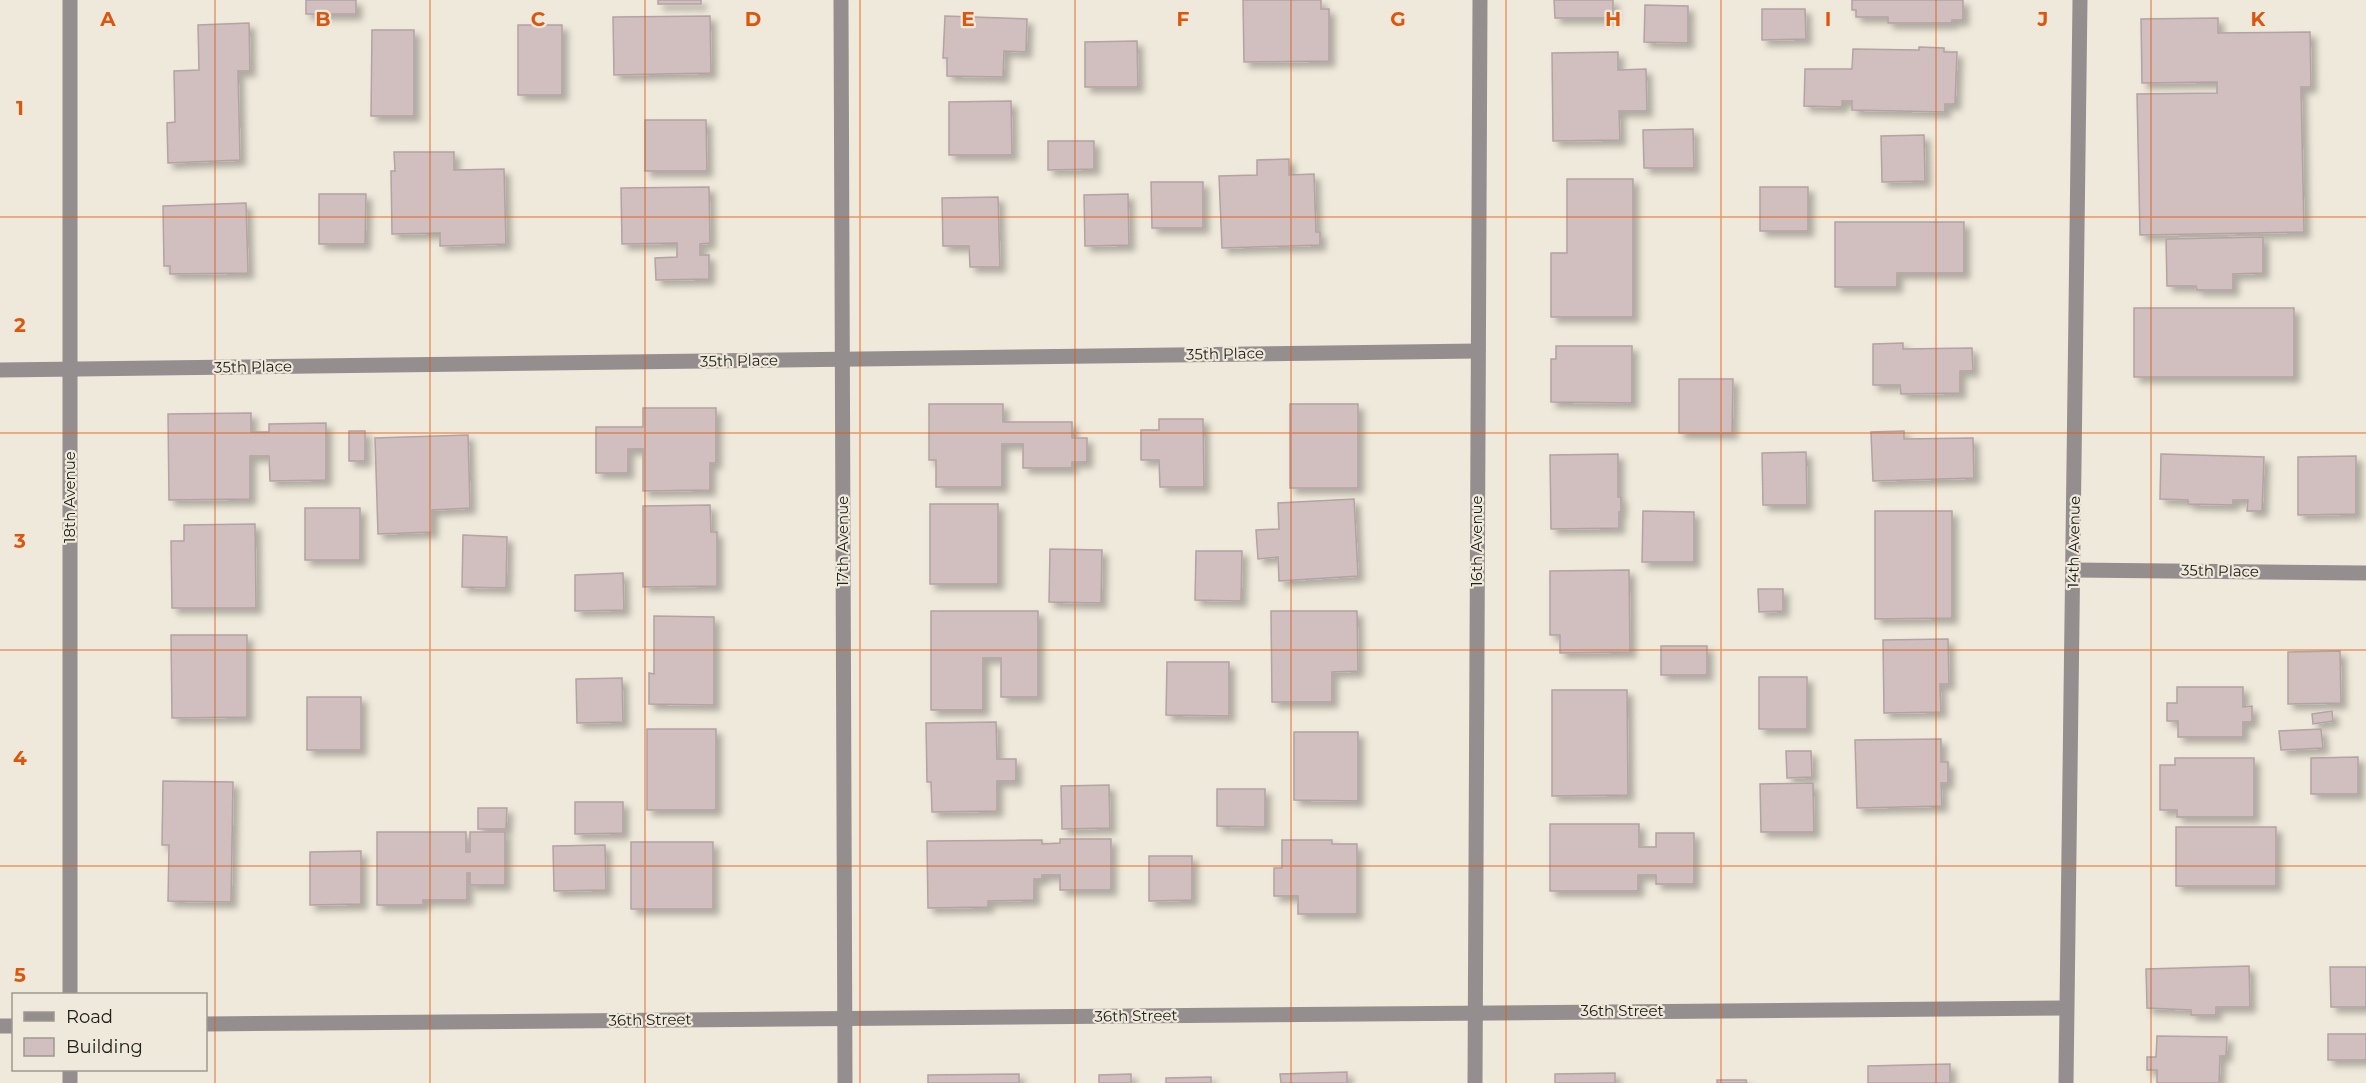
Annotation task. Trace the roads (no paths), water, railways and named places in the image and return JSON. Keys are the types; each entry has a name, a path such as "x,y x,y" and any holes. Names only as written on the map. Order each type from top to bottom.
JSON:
{"street":[{"name":"18th Avenue","path":"70,0 70,993"},
{"name":"17th Avenue","path":"841,0 845,1083"},
{"name":"16th Avenue","path":"1474,1083 1480,0"},
{"name":"14th Avenue","path":"2066,1083 2080,0"},
{"name":"35th Place","path":"0,370 1478,351"},
{"name":"35th Place","path":"2074,570 2366,573"},
{"name":"36th Street","path":"207,1024 2066,1008"}]}
